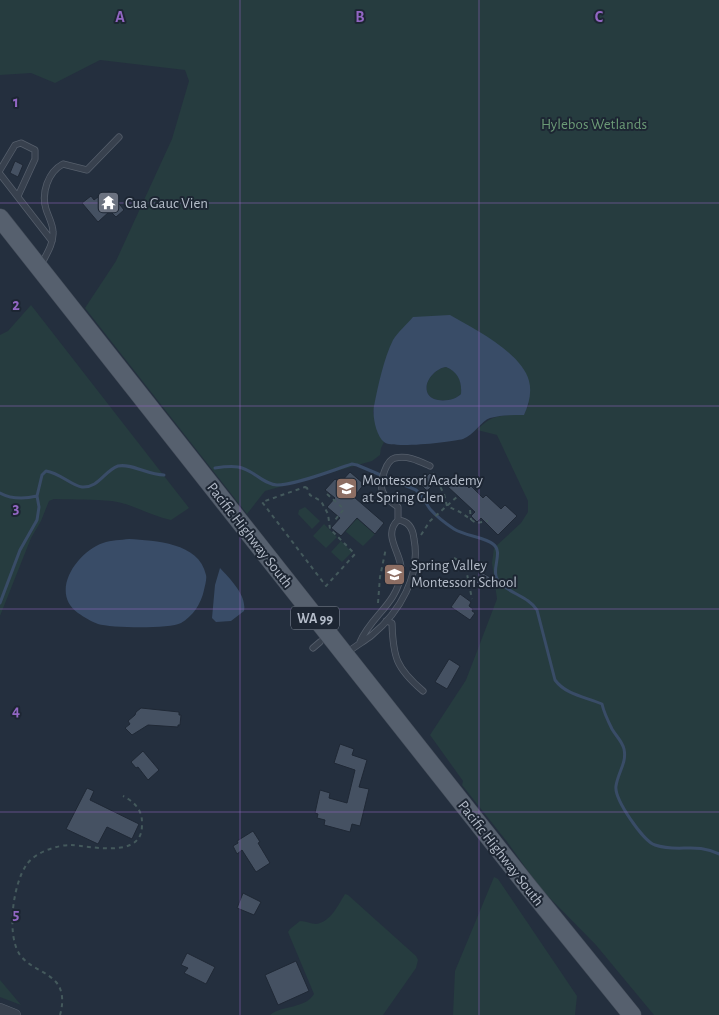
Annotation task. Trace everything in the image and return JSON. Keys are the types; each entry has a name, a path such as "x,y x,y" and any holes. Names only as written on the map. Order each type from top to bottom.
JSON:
{"main road":[{"name":"Pacific Highway South","path":"0,218 344,655 632,1015"},
{"name":"Pacific Highway South","path":"0,237 317,645 618,1015"}],"street":[{"path":"0,1009 15,1015"}],"lane":[{"path":"39,268 52,242 54,229 44,202 46,188 53,170 63,164 87,170 119,137"},
{"path":"0,170 15,145 21,143 35,150 35,159 18,196"},
{"path":"0,174 52,242"},
{"path":"360,642 366,630 394,597 400,584 402,570 391,531 398,520 398,507 387,498 382,490 382,481 388,463 394,458 414,458 430,466"},
{"path":"344,655 371,636 386,621 403,599 416,564 416,552 414,536 409,524 404,520 398,520"},
{"path":"386,621 392,623 393,652 401,668 423,691"}],"path":[{"path":"430,466 444,494 447,506"},
{"path":"305,487 307,488 310,495 321,501 328,514 330,529 355,554 326,586 262,502 305,487"},
{"path":"327,494 344,509 335,520"},
{"path":"430,520 459,495"},
{"path":"447,506 476,523 488,521"},
{"path":"470,510 471,520"},
{"path":"378,618 380,578 391,531"},
{"path":"454,558 465,564 472,599"},
{"path":"60,1015 62,999 56,983 29,965 19,954 14,940 13,910 16,892 22,874 28,864 36,856 48,850 70,845 107,848 125,847 136,842 141,833 142,818 135,802 123,796"}],"green space":[{"name":"Hylebos Wetlands","path":"0,0 719,0 719,1015 654,1015 596,945 540,888 508,843 462,785 463,781 430,735 466,680 497,599 492,563 494,548 521,523 528,512 528,501 497,435 477,430 493,418 504,415 524,414 529,403 394,339 379,385 373,412 379,435 384,442 380,455 372,461 265,491 247,514 85,308 116,261 172,139 189,81 185,70 100,60 55,83 31,73 0,75"},
{"path":"31,305 189,508 171,520 112,501 54,499 49,501 41,521 31,538 0,616 0,335 8,331"},
{"path":"446,367 457,374 461,385 461,394 450,400 435,399 428,394 428,380 438,370"},
{"path":"305,507 320,521 312,529 298,514 299,510"},
{"path":"355,517 375,534 363,546 345,531"},
{"path":"324,524 337,537 326,548 313,536"},
{"path":"341,541 352,552 342,562 331,552"},
{"path":"494,877 498,879 577,996 575,1015 453,1015 455,971"},
{"path":"345,894 416,956 418,960 416,968 383,1015 270,1015 299,1005 310,999 314,994 288,932 300,921 316,924 326,920 334,912"},
{"path":"0,980 21,1005 0,997"}],"water":[{"path":"450,315 496,342 507,351 525,371 529,381 530,398 524,415 490,418 463,439 410,445 384,442 375,425 374,415 379,381 393,340 413,317","holes":["446,367 454,372 458,378 461,385 461,394 444,400 435,399 428,394 428,380 438,370"]},
{"path":"129,539 175,545 195,556 202,564 206,577 203,595 193,613 181,623 153,627 105,625 85,618 70,604 66,594 66,584 76,564 84,555 103,543"},
{"path":"220,568 240,593 243,599 244,611 231,621 216,622 212,618 215,585"}],"building":[{"path":"15,161 23,165 18,177 10,173"},
{"path":"109,191 124,210 116,217 110,211 98,222 82,203 91,196 94,200 98,197 100,198"},
{"path":"350,472 364,484 354,497 384,523 375,534 357,518 341,536 331,528 340,518 327,507 335,498 325,490 335,479 340,483"},
{"path":"430,473 437,481 427,491 419,483"},
{"path":"457,476 483,498 486,495 501,509 505,505 517,516 498,535 481,518 477,522 471,516 475,512 447,486"},
{"path":"481,572 490,577 485,587 476,583"},
{"path":"460,594 471,602 469,606 475,613 470,620 451,607"},
{"path":"449,659 460,666 447,689 435,682"},
{"path":"141,708 179,712 179,715 181,715 180,725 178,727 148,725 132,735 125,728 130,724 128,721"},
{"path":"340,744 354,749 352,755 367,760 359,787 369,789 360,826 352,824 350,832 324,825 325,820 317,818 318,814 315,813 320,790 330,793 329,798 347,803 355,770 334,763"},
{"path":"143,751 159,770 148,780 138,767 136,768 131,762"},
{"path":"87,788 94,791 90,800 139,824 132,839 107,827 98,844 66,829"},
{"path":"253,831 270,863 256,872 242,850 237,854 233,846 238,843 237,841"},
{"path":"243,893 261,902 254,915 237,908"},
{"path":"187,953 215,967 206,984 184,973 188,968 181,965"},
{"path":"296,961 309,991 278,1005 265,975"}],"waterway":[{"path":"215,468 243,468 267,482 277,485 304,480 352,464 357,465 416,490 441,520 459,531 493,544 497,552 496,573 500,583 529,602 537,610 555,680 570,692 602,704 614,732 622,743 625,754 616,786 620,800 630,819 644,836 655,845 671,848 711,850 719,854"},
{"path":"0,493 18,498 37,496 42,475 46,471 82,487 93,485 118,466 128,466 164,475"},
{"path":"0,603 20,550 37,520 39,507 37,496"}],"place":[{"name":"Cua Gauc Vien","path":"109,203"},
{"name":"Montessori Academy at Spring Glen","path":"346,489"},
{"name":"Spring Valley Montessori School","path":"395,574"}]}
